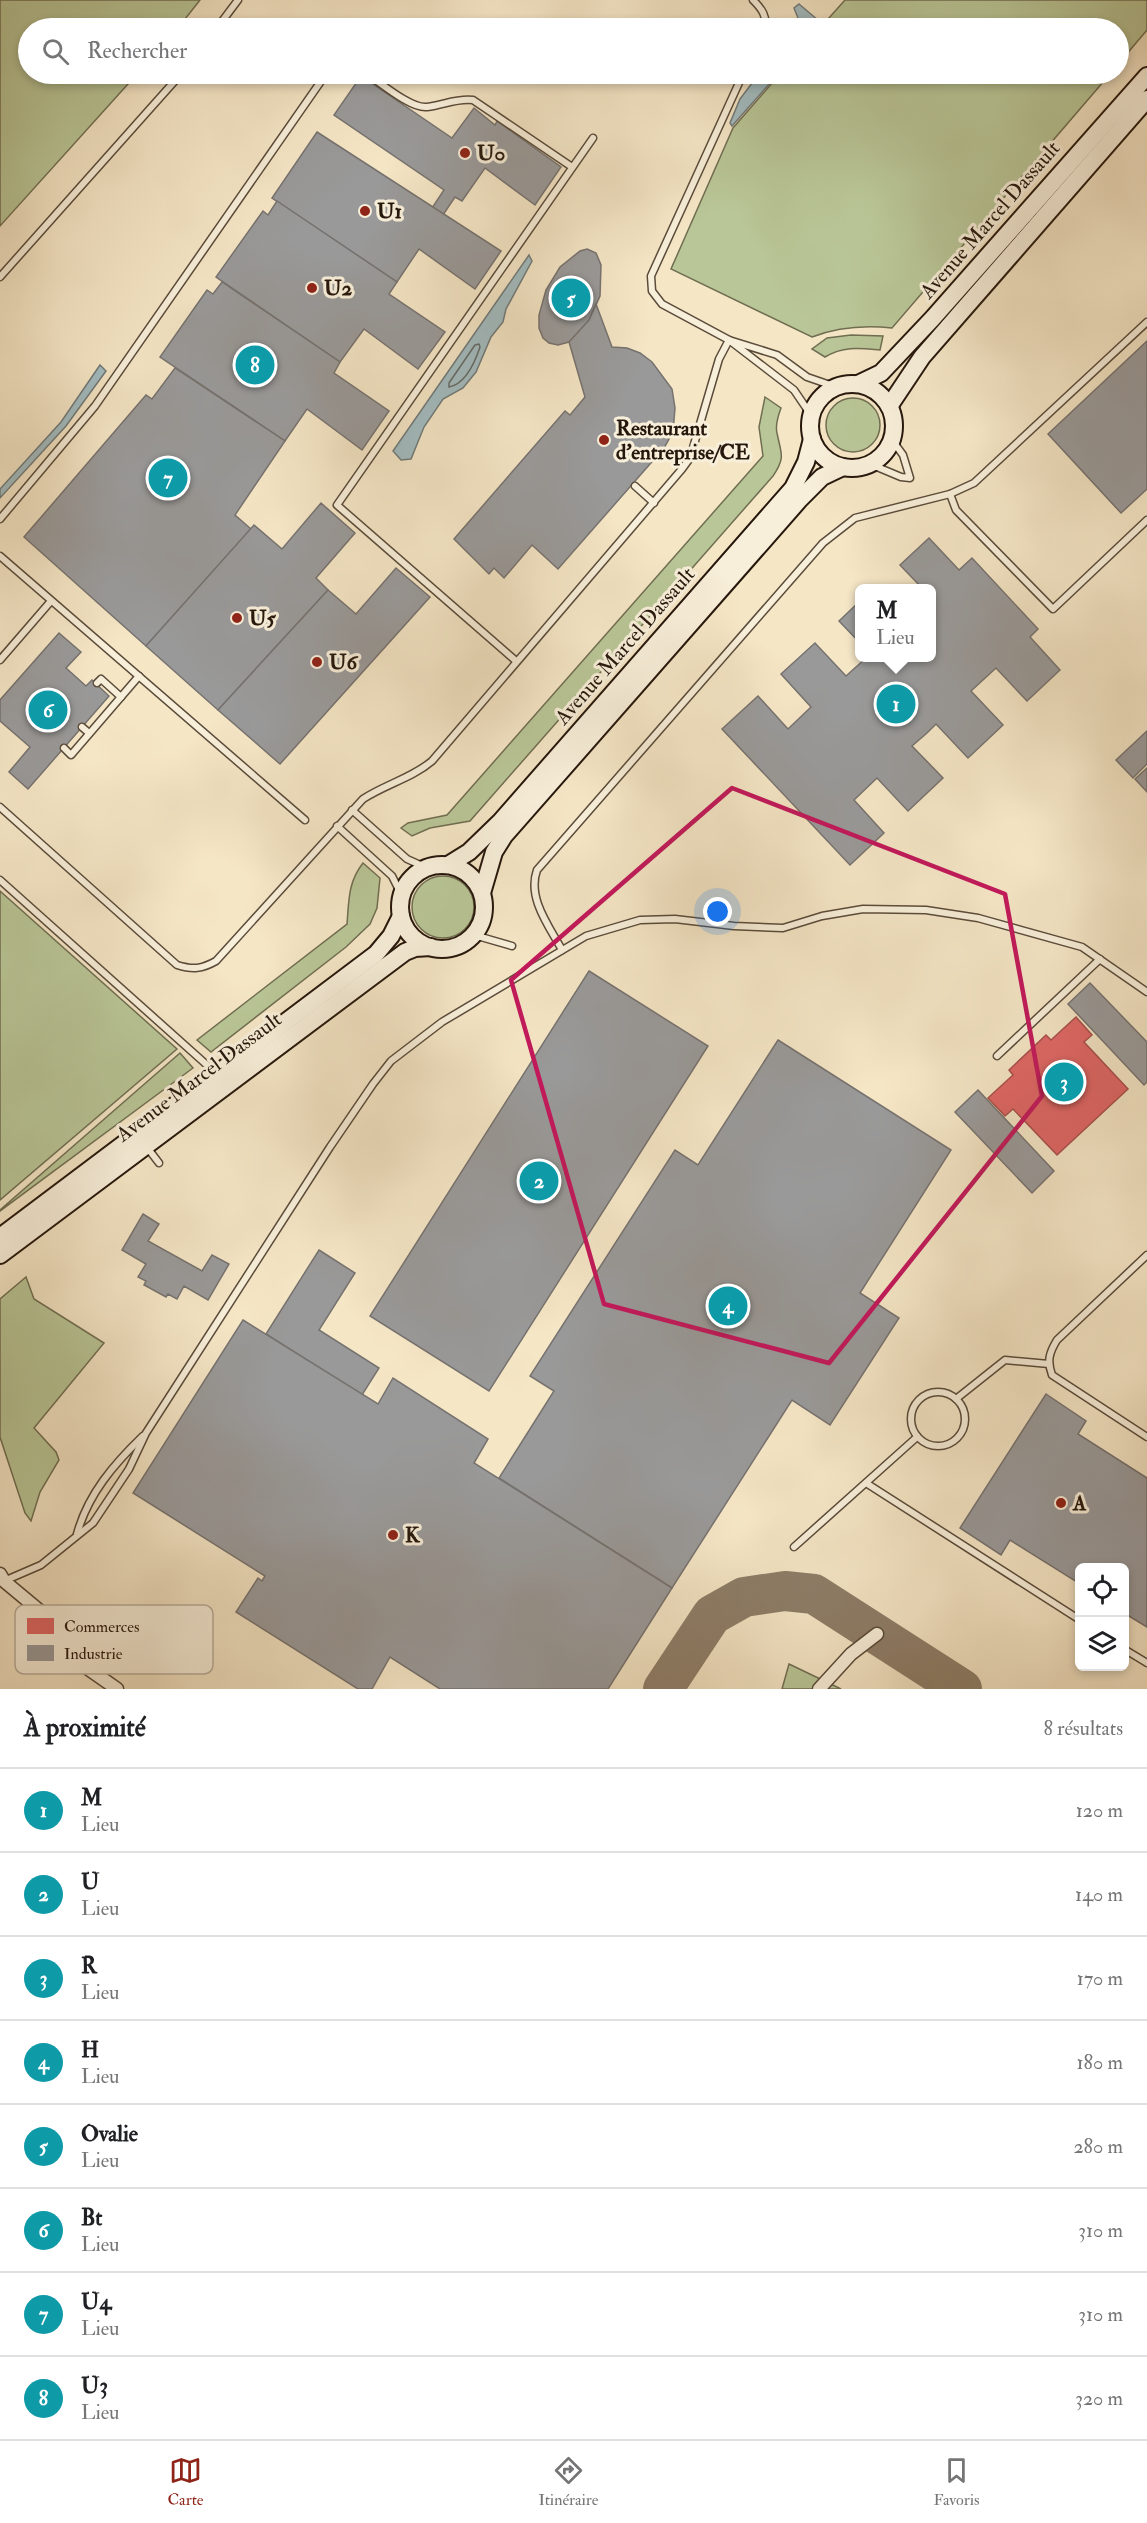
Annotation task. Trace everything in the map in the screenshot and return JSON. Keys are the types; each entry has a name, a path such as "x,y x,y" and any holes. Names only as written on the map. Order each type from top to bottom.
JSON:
{"main road":[{"name":"Avenue Marcel Dassault","path":"858,384 881,373 933,318 1147,76"},
{"name":"Avenue Marcel Dassault","path":"890,405 922,357 1147,99"},
{"path":"858,384 871,387 882,395 890,405 895,428 887,450 870,464 857,468 843,467 830,462 819,452 812,439 811,415 820,398 836,387 858,384"},
{"name":"Avenue Marcel Dassault","path":"448,865 469,852 500,822 793,488 806,462 812,439"},
{"name":"Avenue Marcel Dassault","path":"482,893 494,852 504,836 800,499 822,477 843,467"},
{"path":"448,865 469,874 482,893 484,914 474,934 454,947 431,947 412,936 401,916 402,896 407,884 416,874 427,868 448,865"},
{"name":"Avenue Marcel Dassault","path":"0,1237 376,954 391,936 401,916"},
{"name":"Avenue Marcel Dassault","path":"0,1255 405,952 415,948 431,947"}],"street":[{"path":"2,1577 33,1605"},
{"path":"819,1689 851,1654 877,1634"},
{"path":"96,1674 117,1689"}],"lane":[{"path":"224,18 238,0"},
{"path":"753,0 763,10 765,18"},
{"path":"0,277 172,84"},
{"path":"0,519 95,406 319,84"},
{"path":"382,84 416,107 427,107 460,98 473,100 572,167"},
{"path":"738,84 651,276 650,284 656,299 662,304 729,340 794,390 811,415"},
{"path":"516,661 337,505 593,138"},
{"path":"562,950 537,901 533,882 537,870 823,543 855,518 950,494 974,483 1147,322"},
{"path":"729,340 777,355 807,377 836,387"},
{"path":"0,807 177,965 192,969 204,968 216,961 363,799 380,788 421,770 432,761 654,502 690,458 718,359 729,340"},
{"path":"870,464 901,477 910,478 903,455 892,440"},
{"path":"635,486 654,502"},
{"path":"950,494 956,510 1053,609 1147,520"},
{"path":"0,556 305,820"},
{"path":"0,660 51,601"},
{"path":"64,748 70,755 139,676"},
{"path":"98,683 101,679 121,697"},
{"path":"82,727 89,734"},
{"path":"352,810 407,859 427,868"},
{"path":"338,826 392,876 402,896"},
{"path":"0,880 217,1074"},
{"path":"2,1577 41,1565 93,1523 129,1469 146,1433 330,1147 373,1084 392,1061 442,1022 586,936 640,920 675,919 734,926 783,928 822,916 863,909 926,910 978,918 1082,947 1147,992"},
{"path":"474,934 512,946"},
{"path":"997,1056 1100,959"},
{"path":"146,1146 159,1163"},
{"path":"1147,1255 1057,1340 1050,1353 1049,1364 1052,1375 1147,1437"},
{"path":"956,1399 1005,1360 1049,1364"},
{"path":"940,1392 956,1399 962,1405 966,1422 958,1438 943,1446 933,1446 917,1437 911,1419 917,1402 924,1396 940,1392"},
{"path":"77,1534 83,1512 114,1463 146,1433"},
{"path":"794,1547 917,1437"},
{"path":"866,1483 1075,1617"},
{"path":"1129,1652 1147,1663"}],"highlighted area":[{"path":"732,788 1005,894 1042,1096 829,1363 604,1304 511,980"}],"green space":[{"path":"0,0 200,0 186,18 18,18 18,84 128,84 0,226"},
{"path":"845,0 1147,0 1147,30 1129,51 1129,18 829,18"},
{"path":"771,84 1101,84 892,328 851,328 812,337 671,269 733,128"},
{"path":"851,335 883,336 880,350 845,349 825,357 812,349 827,338"},
{"path":"765,397 781,408 776,427 781,460 773,476 470,821 430,828 412,836 401,828 408,823 447,815 763,456 759,427"},
{"path":"848,398 858,398 868,402 876,410 880,425 876,440 868,448 858,452 848,452 838,448 830,440 826,430 826,420 830,410 838,402"},
{"path":"363,863 380,878 377,908 370,924 346,947 211,1052 197,1040 347,924 352,884"},
{"path":"443,876 460,881 465,885 469,890 474,907 469,924 465,929 460,933 443,938 426,933 421,929 417,924 412,907 417,890 421,885 426,881"},
{"path":"0,891 177,1049 0,1200"},
{"path":"180,1053 193,1068 0,1211 0,1210"},
{"path":"26,1277 34,1299 104,1343 34,1428 56,1452 59,1460 40,1492 31,1521 25,1513 0,1437 0,1299"},
{"path":"789,1664 841,1689 782,1689"}],"water":[{"path":"799,4 815,18 798,18 794,8"},
{"path":"751,84 769,84 732,126 730,123 740,99"},
{"path":"529,255 532,261 506,309 503,322 491,337 476,372 463,388 443,399 424,427 411,459 401,460 393,451"},
{"path":"100,365 106,371 66,426 0,498 0,489 61,422"}],"building: Commerces":[{"path":"1076,1017 1092,1035 1084,1042 1128,1089 1057,1155 1013,1109 1005,1116 988,1098 1013,1075 1009,1070 1046,1035 1051,1040"}],"building: Industrie":[{"name":"U0","path":"355,84 373,84 452,138 474,108 495,125 497,121 561,167 535,205 485,168 462,201 455,197 443,215 432,208 444,190 334,115"},
{"name":"U1","path":"317,132 501,251 475,289 419,249 397,282 272,198"},
{"name":"U2","path":"277,201 397,282 389,294 445,332 418,369 364,329 340,362 216,277 263,211 268,215"},
{"path":"587,249 596,253 601,265 600,296 589,320 580,332 569,342 558,345 549,343 543,338 539,328 539,315 546,290 560,267 580,251"},
{"path":"222,282 340,362 334,373 389,411 362,450 307,409 285,441 160,357 207,290 213,294"},
{"name":"Restaurant d'entreprise/CE","path":"596,304 612,347 627,348 640,353 652,362 672,389 675,408 673,432 664,448 558,569 532,545 504,578 494,568 489,574 454,539 565,411 570,415 585,397 569,342 589,320"},
{"path":"1147,341 1147,489 1121,513 1048,434"},
{"path":"175,368 285,441 235,515 251,529 146,646 24,537 146,395 152,399"},
{"name":"U5","path":"321,503 355,533 316,578 328,590 218,710 146,646 254,525 282,549"},
{"path":"929,538 959,570 972,558 1038,629 1030,637 1060,670 1027,701 996,668 971,691 1003,725 968,758 936,724 912,746 943,778 908,811 877,778 854,800 884,833 850,865 722,729 758,696 788,729 811,707 781,674 815,643 846,676 862,662 936,662 936,584 918,584 900,565"},
{"name":"U6","path":"396,568 430,597 280,764 218,710 328,590 356,614"},
{"path":"855,606 855,638 839,621"},
{"path":"59,633 81,652 66,668 86,686 92,680 109,696 28,789 9,772 30,747 0,721 0,700"},
{"path":"1147,731 1147,764 1133,778 1116,760"},
{"path":"1147,768 1147,792 1135,779"},
{"path":"589,971 708,1046 489,1391 370,1316"},
{"path":"1090,983 1147,1042 1147,1082 1144,1085 1068,1004"},
{"path":"778,1040 951,1150 860,1293 899,1318 830,1425 792,1400 672,1588 499,1478 554,1391 530,1376 675,1150 698,1165"},
{"path":"978,1090 1054,1171 1032,1193 955,1112"},
{"path":"143,1214 159,1224 148,1241 202,1271 212,1255 229,1264 208,1300 184,1286 177,1299 168,1294 166,1297 144,1285 146,1281 138,1277 146,1264 122,1250"},
{"path":"319,1250 355,1273 319,1330 379,1368 362,1395 266,1334"},
{"name":"K","path":"243,1320 378,1404 393,1378 488,1439 474,1463 672,1588 608,1689 440,1689 390,1657 372,1689 358,1689 236,1612 258,1578 262,1581 265,1576 133,1493"},
{"name":"A","path":"1046,1394 1086,1421 1078,1434 1147,1478 1147,1627 1129,1616 1129,1563 1075,1563 1075,1581 1010,1540 1001,1555 960,1528"}],"taxiway":[{"path":"663,1689 712,1615 744,1597 785,1591 814,1594 962,1689"}],"place":[{"name":"U0","path":"465,153"},
{"name":"U1","path":"365,211"},
{"name":"U2","path":"312,288"},
{"name":"Ovalie","path":"571,298"},
{"name":"U3","path":"255,365"},
{"name":"Restaurant d'entreprise/CE","path":"604,440"},
{"name":"U4","path":"168,478"},
{"name":"U5","path":"237,618"},
{"name":"U6","path":"317,662"},
{"name":"M","path":"896,704"},
{"name":"Bt","path":"48,710"},
{"name":"R","path":"1064,1082"},
{"name":"U","path":"539,1181"},
{"name":"H","path":"728,1306"},
{"name":"A","path":"1061,1503"},
{"name":"K","path":"393,1535"}]}
